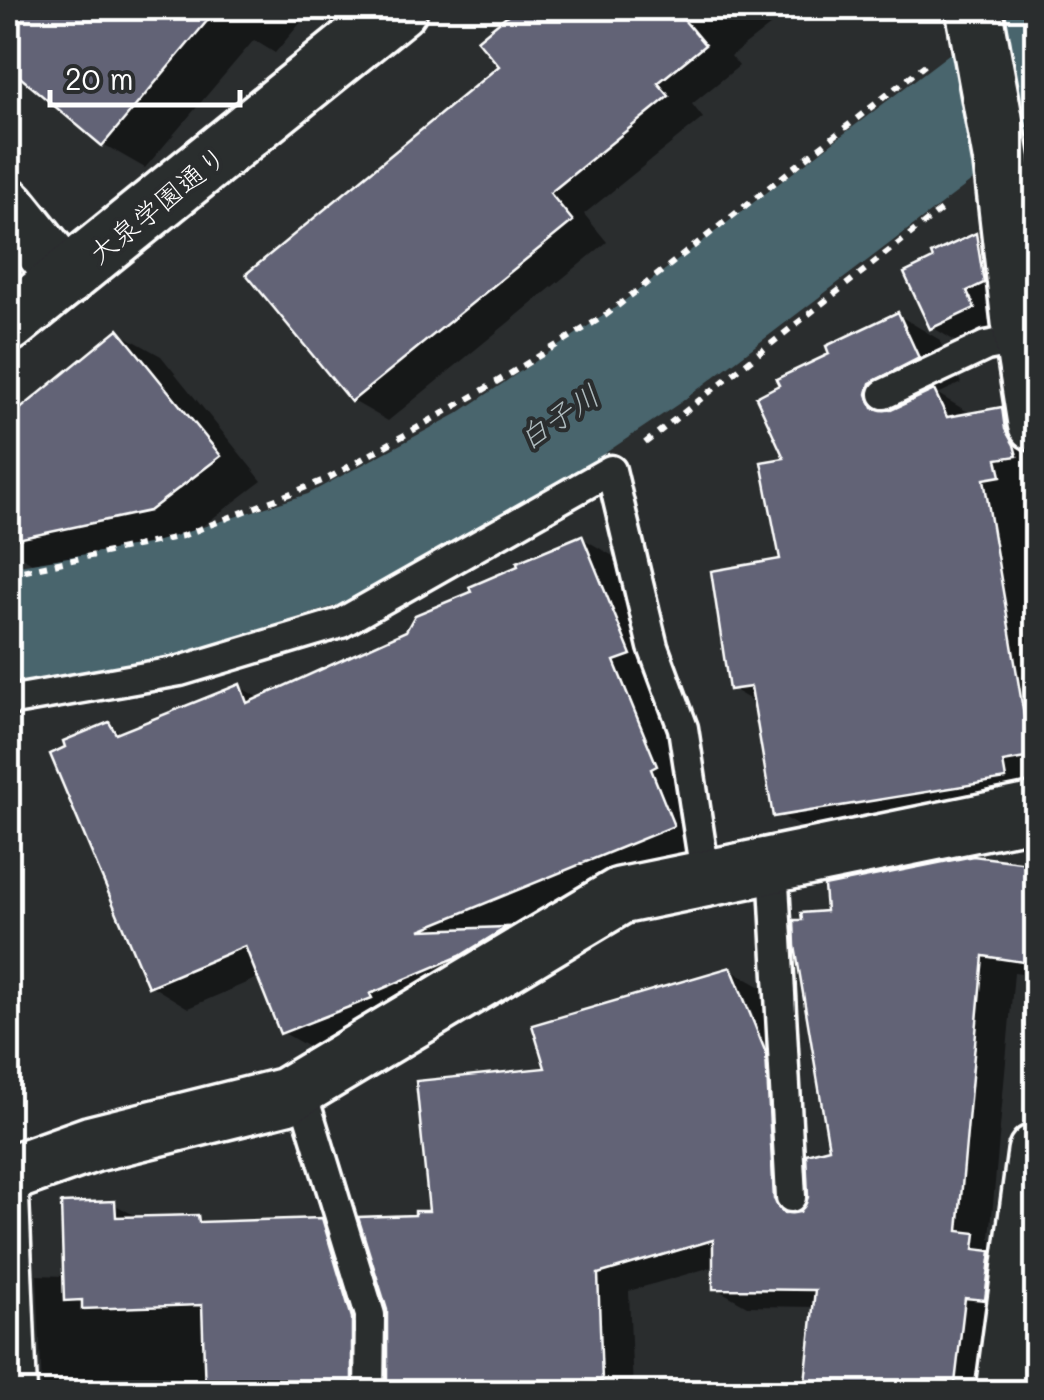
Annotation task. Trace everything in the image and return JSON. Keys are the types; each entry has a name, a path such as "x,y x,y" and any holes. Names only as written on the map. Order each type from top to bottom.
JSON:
{"street":[{"name":"大泉学園通り","path":"8,324 399,8"},
{"path":"977,27 1000,155 1036,423"},
{"path":"8,206 66,278"},
{"path":"10,1173 92,1144 286,1096 620,896 1036,812"},
{"path":"1004,1392 1023,1341 1036,1152"}],"lane":[{"path":"884,394 986,346 1023,339"},
{"path":"8,701 180,671 341,623 611,470 652,647 683,728 706,880"},
{"path":"773,865 791,1197"},
{"path":"300,1089 370,1315 369,1392"},
{"path":"10,1173 22,1392"}],"path":[{"path":"8,574 182,536 344,470 606,315 977,27"},
{"path":"611,470 1000,155"}],"building":[{"path":"8,8 218,8 102,146 8,67"},
{"path":"516,8 674,8 705,45 658,83 669,96 550,193 573,221 351,402 246,274 499,66 477,40"},
{"path":"976,233 984,283 967,291 975,308 930,329 904,273 933,259 931,254"},
{"path":"898,312 919,358 870,383 867,394 873,408 891,410 934,390 947,417 1002,407 1005,429 1014,445 1017,456 997,459 1001,476 984,479 1031,757 1003,762 1006,779 773,817 751,687 729,690 711,571 780,559 761,462 784,458 756,397 779,385 776,379 829,354 826,346"},
{"path":"118,329 221,456 149,511 8,541 8,419"},
{"path":"582,535 631,655 614,661 657,766 651,769 674,826 420,930 507,927 460,956 370,994 372,998 280,1034 245,946 148,987 50,754 65,747 63,741 109,722 116,734 240,684 247,703 406,631 415,615 471,592 469,587 518,566 517,562"},
{"path":"973,856 1036,864 1036,964 983,956 958,1231 976,1233 974,1249 991,1251 985,1300 965,1298 954,1392 804,1392 815,1290 713,1289 713,1240 598,1274 602,1381 387,1387 387,1310 358,1217 429,1211 416,1081 545,1068 532,1025 731,967 766,1053 774,1199 784,1213 800,1212 808,1197 806,1154 829,1148 794,920 802,920 801,913 826,911 824,886"},
{"path":"115,1201 116,1217 198,1215 199,1222 322,1218 352,1318 352,1392 205,1392 202,1305 82,1309 82,1300 64,1301 61,1203"}],"waterway":[{"name":"白子川","path":"8,625 162,600 331,547 489,462 648,355 1036,60"}]}
